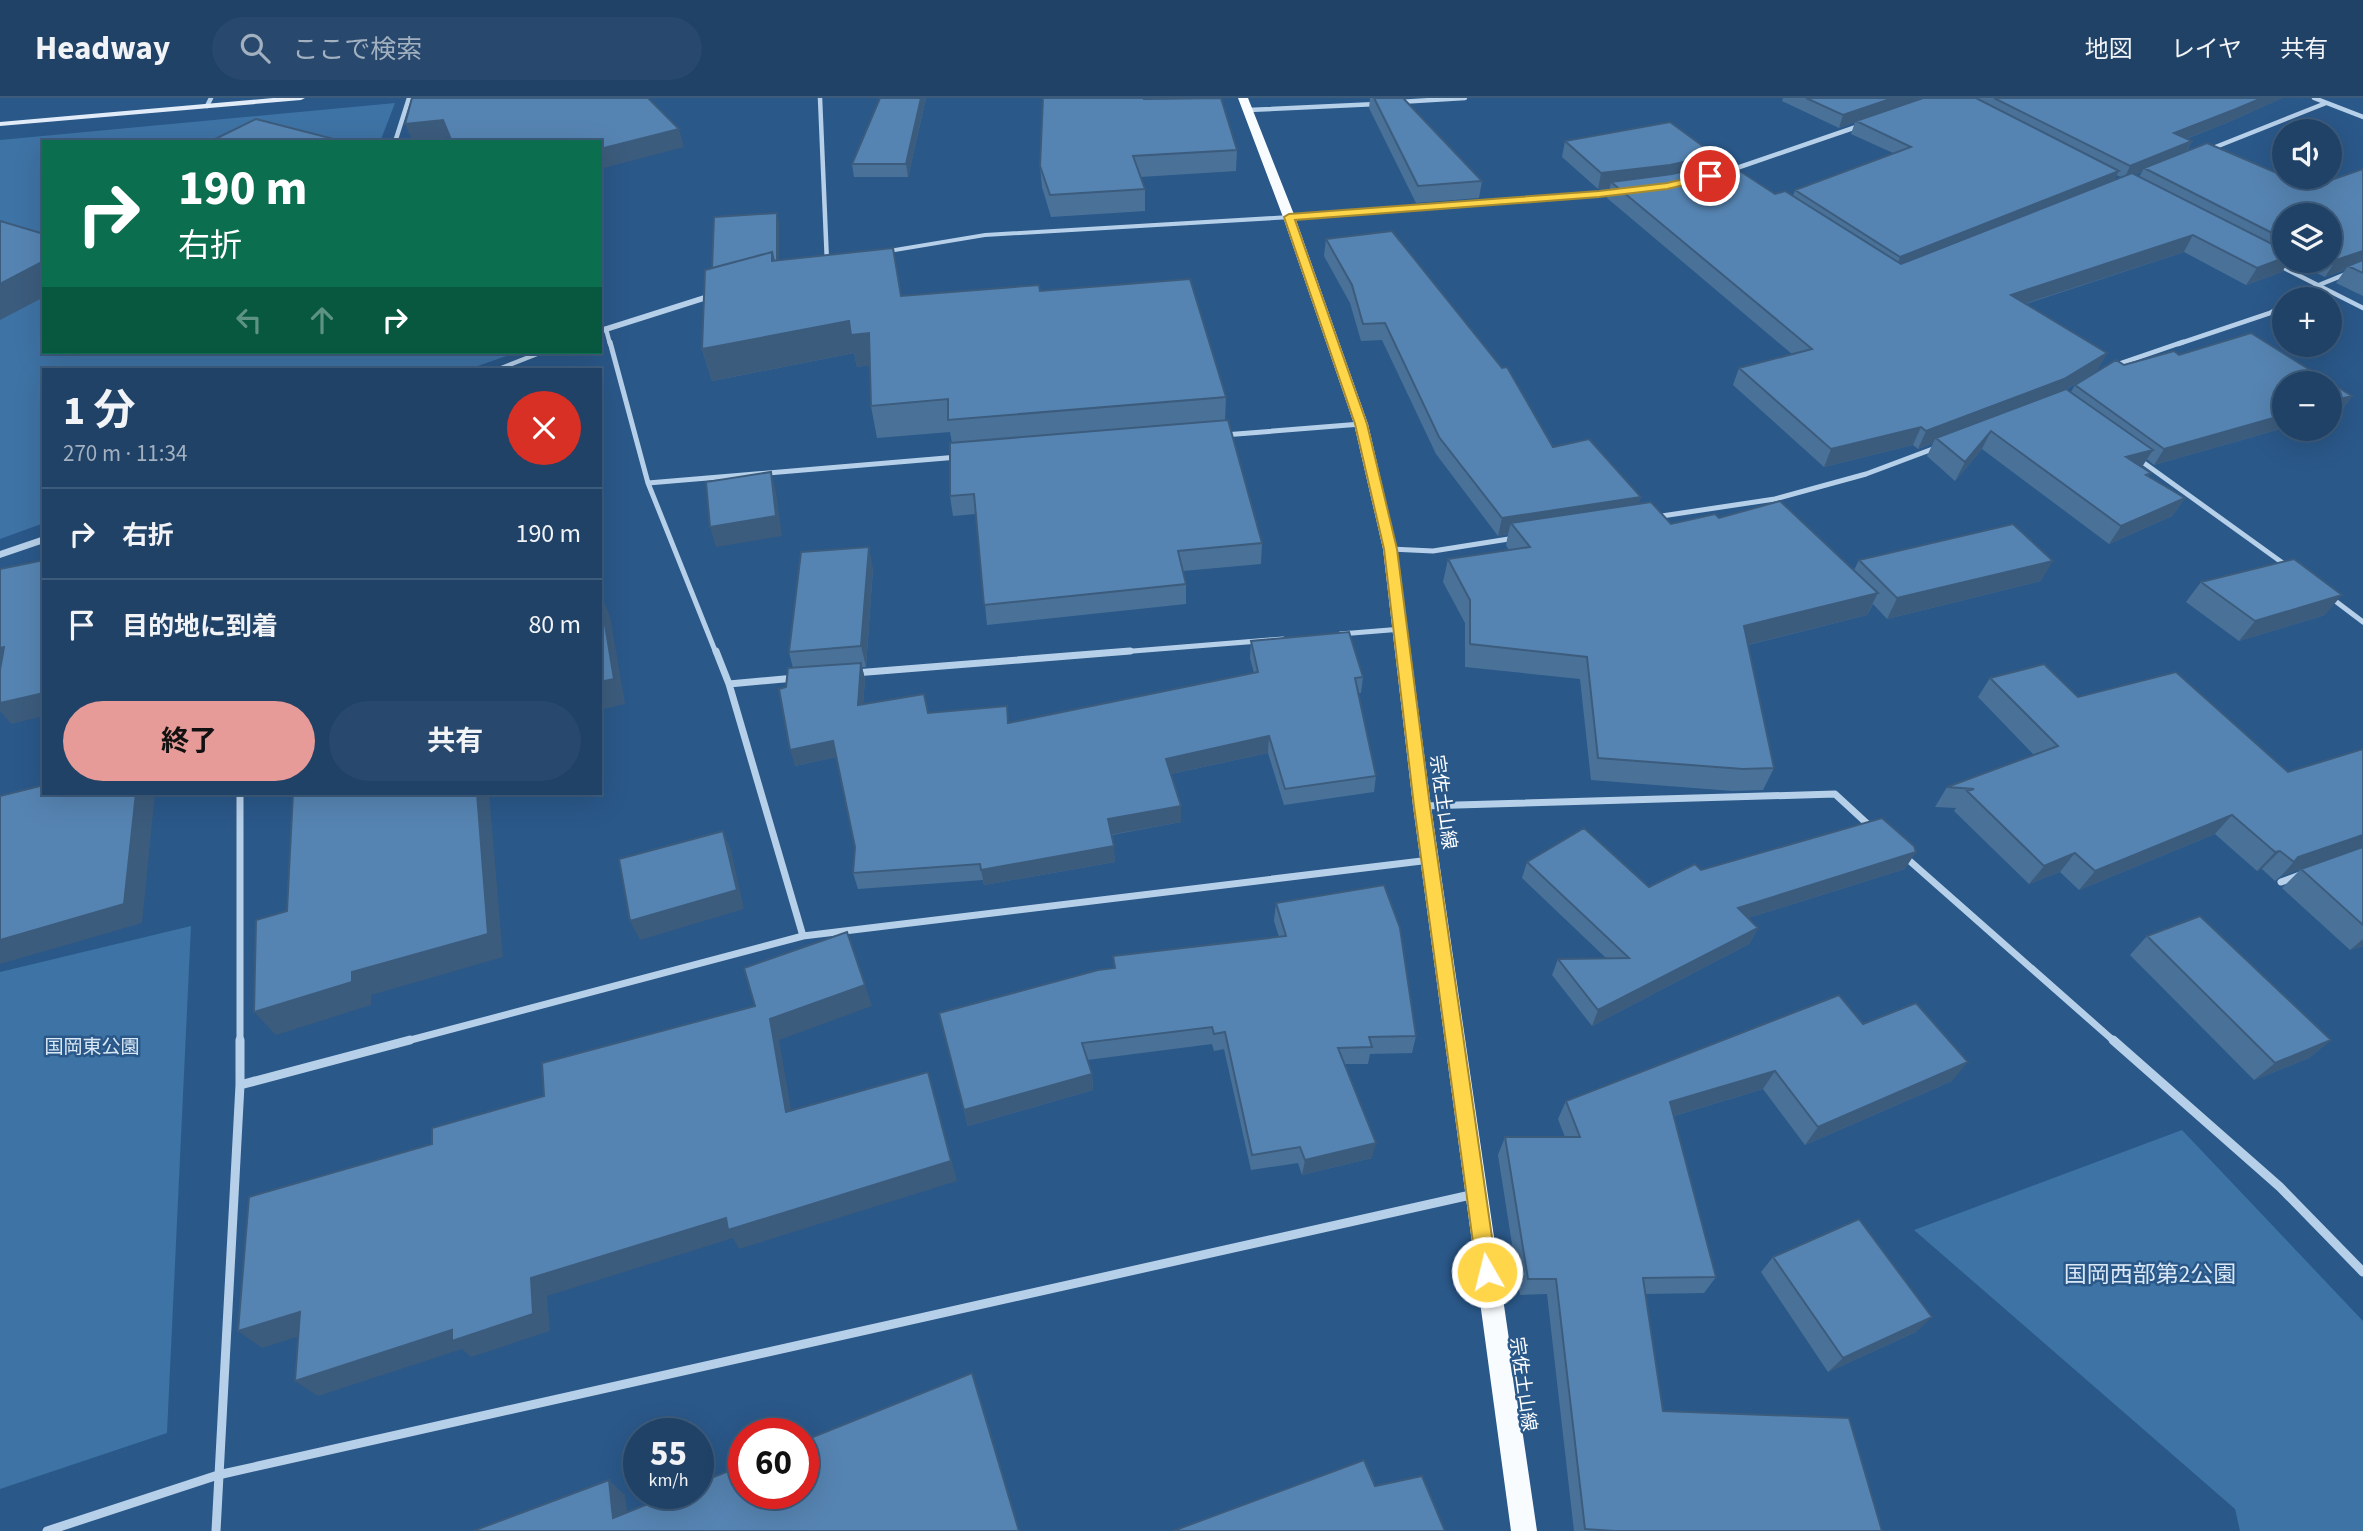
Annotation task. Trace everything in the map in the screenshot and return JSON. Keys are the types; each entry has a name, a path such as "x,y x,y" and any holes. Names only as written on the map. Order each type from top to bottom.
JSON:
{"main road":[{"path":"0,124 209,102 301,98"},
{"name":"宗佐土山線","path":"1246,104 1289,217 1361,424 1390,549 1422,806 1524,1531"}],"street":[{"path":"396,140 409,98"},
{"path":"820,98 827,264"},
{"path":"1394,103 1465,98"},
{"path":"2314,98 2363,117"},
{"path":"1246,104 1380,103"},
{"path":"2199,154 2326,103"},
{"path":"1719,173 1873,121"},
{"path":"1732,170 1743,178"},
{"path":"863,256 985,236 1289,217 1626,191"},
{"path":"2270,260 2363,308"},
{"path":"815,267 839,261"},
{"path":"2315,287 2363,267"},
{"path":"731,290 603,330 648,483 729,684 803,936"},
{"path":"2103,372 2115,365 2272,312"},
{"path":"499,368 531,354"},
{"path":"1210,436 1361,424"},
{"path":"1642,519 1775,499 1866,474 1942,445"},
{"path":"648,483 963,457"},
{"path":"2136,457 2292,570"},
{"path":"1390,549 1433,551 1523,537"},
{"path":"0,555 42,540"},
{"path":"2325,594 2363,622"},
{"path":"1333,635 1402,629"},
{"path":"853,674 1292,638"},
{"path":"729,684 798,678"},
{"path":"1422,806 1835,794 1884,839"},
{"path":"216,1531 240,1085 240,795"},
{"path":"1894,848 2280,1187 2363,1272"},
{"path":"240,1085 803,936 1431,860"},
{"path":"2281,882 2304,873"},
{"path":"47,1531 218,1475 1476,1194"}],"green space":[{"path":"395,103 381,140 42,140 42,354 512,354 472,368 42,368 42,524 0,539 0,140"},
{"name":"国岡東公園","path":"191,926 167,1433 0,1489 0,972"},
{"name":"国岡西部第2公園","path":"2182,1130 2363,1321 2363,1531 2240,1531 2235,1509 1914,1230"}],"building":[{"path":"412,98 648,98 679,129 602,148 602,140 451,140 443,120 405,124"},
{"path":"880,98 921,98 906,164 852,164"},
{"path":"1043,98 1221,98 1237,150 1133,156 1145,189 1050,195 1040,166"},
{"path":"1374,98 1403,98 1482,181 1418,186"},
{"path":"1806,98 1893,98 1843,115"},
{"path":"1923,98 1976,98 2119,171 1900,257 1795,190 1911,147 1856,121"},
{"path":"1994,98 2262,98 2174,133 2192,141 2130,166"},
{"path":"256,119 330,138 326,140 213,140"},
{"path":"1670,122 1715,155 1670,165 1601,173 1565,141"},
{"path":"2207,143 2272,171 2272,189 2342,189 2342,176 2363,169 2363,251 2342,258 2342,203 2272,203 2272,233 2144,168"},
{"path":"1726,162 1775,194 1785,191 1901,264 2132,173 2272,244 2272,262 2257,268 2193,235 2011,295 2107,353 2064,379 1926,431 1921,427 1831,449 1739,368 1812,349 1611,182 1672,174"},
{"path":"777,213 777,261 774,261 772,252 712,268 714,217"},
{"path":"0,221 42,233 42,262 0,284"},
{"path":"1392,231 1502,368 1507,367 1553,447 1589,439 1641,497 1502,518 1439,437 1385,323 1363,324 1352,285 1326,239"},
{"path":"893,248 901,296 1039,285 1040,291 1190,279 1226,397 948,420 948,399 871,406 869,333 851,335 849,321 702,349 705,270 772,252 772,261"},
{"path":"2363,260 2363,273 2348,266"},
{"path":"2251,333 2272,346 2272,357 2289,357 2312,371 2272,371 2272,418 2164,449 2075,385 2116,360 2124,365 2174,351 2179,355"},
{"path":"2066,389 2153,450 2126,457 2151,473 2146,475 2185,498 2121,526 1991,431 1965,462 1936,438"},
{"path":"2342,390 2352,396 2342,399"},
{"path":"1228,420 1262,543 1178,551 1186,584 984,605 974,494 950,496 950,443"},
{"path":"771,472 776,516 710,527 706,482"},
{"path":"1780,501 1878,593 1744,626 1774,768 1743,769 1598,758 1587,657 1470,644 1470,600 1448,559 1530,547 1511,523 1651,502 1671,524 1715,514 1719,518"},
{"path":"2013,524 2053,561 1897,598 1859,560"},
{"path":"869,547 861,646 789,652 801,552"},
{"path":"2294,559 2342,595 2255,621 2201,582"},
{"path":"42,560 42,693 0,703 0,670 4,647 0,648 0,569"},
{"path":"602,606 614,679 602,682"},
{"path":"1349,632 1363,677 1355,678 1376,776 1285,789 1269,736 1166,759 1181,806 1108,819 1114,846 981,870 980,864 853,873 855,847 833,741 790,750 779,689 786,687 788,668 861,663 858,705 924,694 928,713 1007,706 1008,723 1258,672 1251,641"},
{"path":"2044,664 2078,697 2176,672 2288,772 2363,749 2363,835 2298,857 2294,862 2280,851 2275,852 2232,815 2095,871 2075,853 2044,866 1967,791 1974,789 1947,787 2058,746 1990,678"},
{"path":"42,786 42,795 136,795 124,904 0,940 0,796"},
{"path":"293,795 477,795 488,934 352,972 352,982 254,1012 256,920 287,911"},
{"path":"1882,818 1914,846 1916,852 1738,908 1758,928 1598,1010 1558,959 1629,958 1527,862 1584,828 1649,887 1695,864 1701,870"},
{"path":"723,831 737,890 630,921 619,859"},
{"path":"2363,847 2363,925 2301,869"},
{"path":"1384,885 1400,928 1416,1036 1369,1037 1372,1047 1338,1048 1376,1143 1305,1160 1300,1147 1252,1155 1225,1032 1214,1034 1212,1027 1082,1043 1092,1074 964,1110 939,1013 1098,970 1115,968 1113,956 1286,936 1276,903"},
{"path":"2200,916 2331,1040 2275,1063 2147,936"},
{"path":"847,932 865,985 770,1019 786,1112 928,1072 951,1161 728,1230 726,1218 531,1278 533,1314 452,1341 452,1330 295,1381 300,1312 238,1331 249,1197 432,1144 432,1128 544,1096 542,1063 755,1006 744,968"},
{"path":"1839,995 1863,1024 1916,1003 1968,1062 1818,1127 1775,1071 1670,1102 1716,1277 1643,1278 1663,1411 1849,1418 1882,1531 1585,1529 1556,1279 1528,1279 1505,1137 1580,1137 1566,1101"},
{"path":"1859,1219 1932,1317 1843,1358 1773,1257"},
{"path":"972,1373 1019,1531 473,1531 609,1480 613,1518 635,1509 714,1509 714,1477 728,1471 728,1509 819,1509 819,1435"},
{"path":"1364,1460 1375,1486 1422,1476 1445,1531 1173,1531"}],"route":[{"path":"1487,1272 1422,806 1390,549 1361,424 1289,217 1599,194 1667,186 1710,176"}]}
